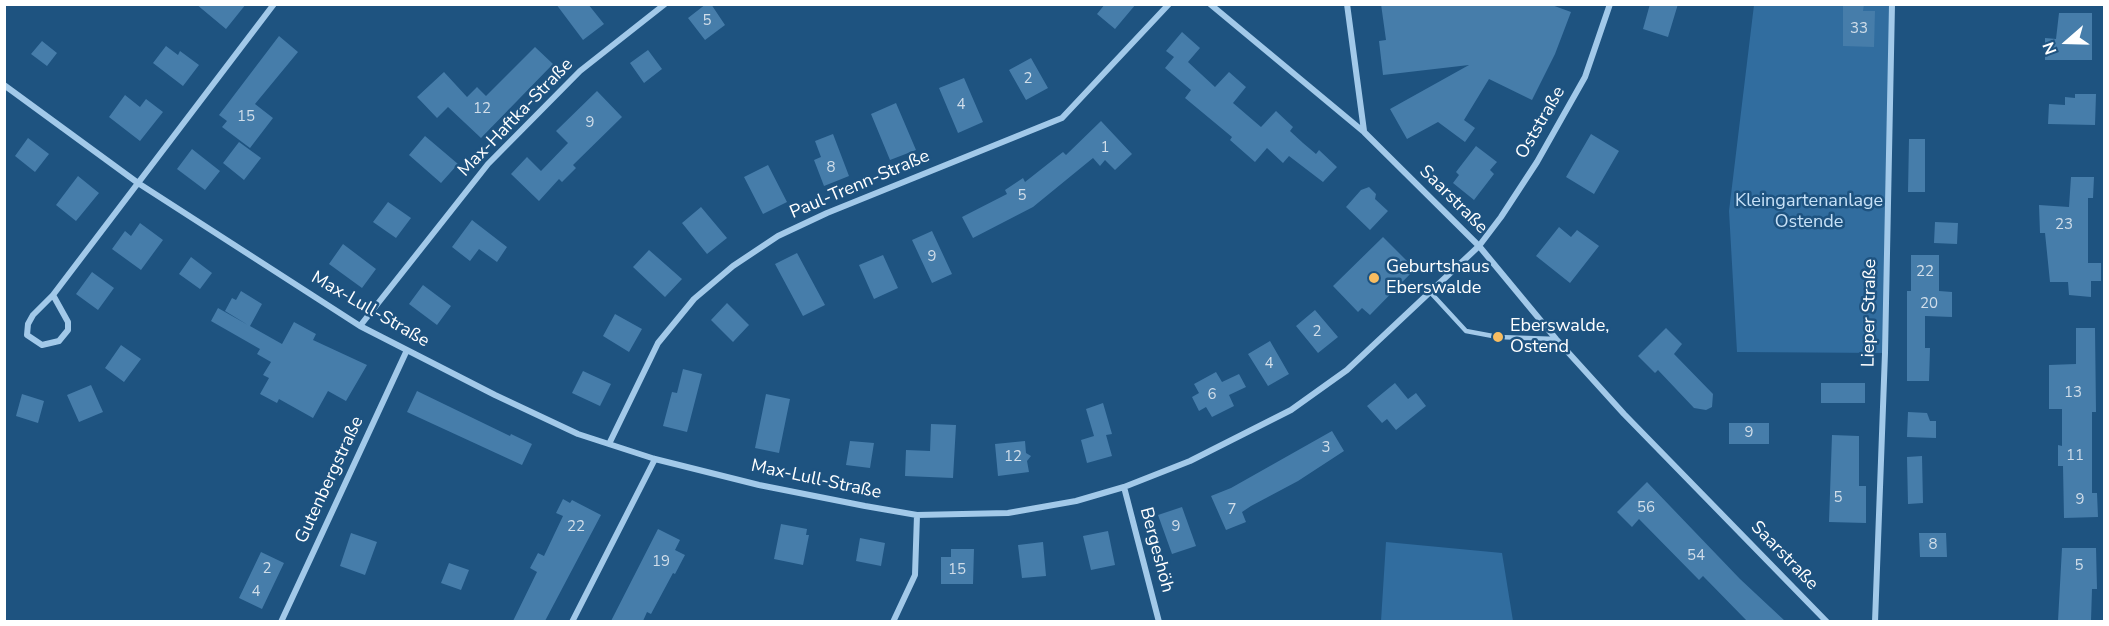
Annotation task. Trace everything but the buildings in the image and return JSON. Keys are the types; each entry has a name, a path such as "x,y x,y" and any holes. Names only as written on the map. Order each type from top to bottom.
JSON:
{"street":[{"path":"53,295 68,322 68,330 59,341 42,345 27,335 28,324 53,295 274,4"},
{"name":"Max-Haftka-Straße","path":"360,326 488,164 580,71 665,4"},
{"name":"Paul-Trenn-Straße","path":"609,444 658,343 694,299 733,266 778,236 827,213 1062,118 1169,4"},
{"name":"Saarstraße","path":"1210,4 1364,132 1479,246 1556,339 1624,414 1827,621"},
{"path":"1347,4 1364,132"},
{"name":"Oststraße","path":"1479,246 1537,162 1586,77 1610,4"},
{"name":"Lieper Straße","path":"1875,621 1885,353 1892,4"},
{"name":"Max-Lull-Straße","path":"4,85 138,183 360,326 495,395 578,434 655,459 759,485 917,515 1008,513 1076,501 1124,487 1233,441 1291,410 1347,370 1479,246"},
{"name":"Gutenbergstraße","path":"280,621 407,350"},
{"path":"572,621 655,459"},
{"name":"Bergeshöh","path":"1124,487 1134,533 1159,621"},
{"path":"893,621 915,575 917,515"}],"lane":[{"path":"1431,293 1466,331 1498,337 1556,339"}],"green space":[{"name":"Kleingartenanlage Ostende","path":"1754,5 1890,5 1885,353 1737,352 1729,211"},
{"path":"1386,542 1502,553 1513,621 1381,621"}],"place":[{"name":"Geburtshaus Eberswalde","path":"1374,278"},
{"name":"Eberswalde, Ostend","path":"1498,337"}]}
